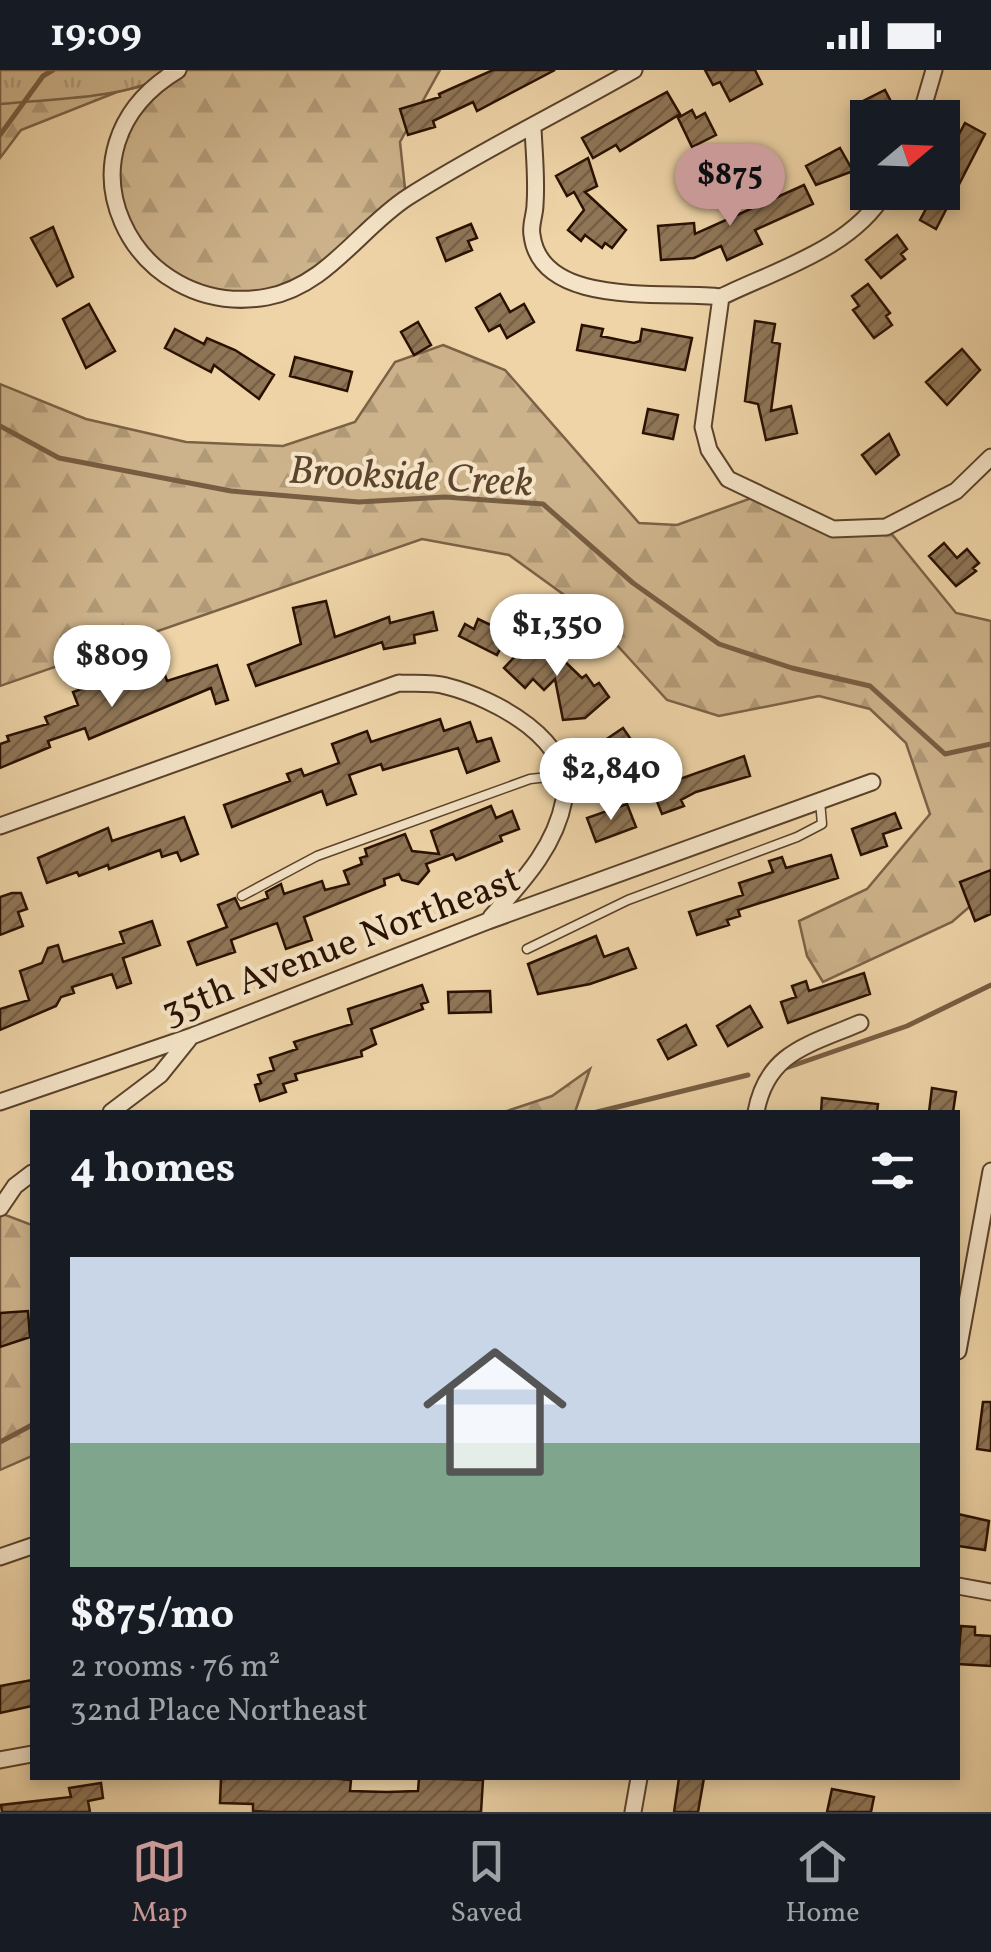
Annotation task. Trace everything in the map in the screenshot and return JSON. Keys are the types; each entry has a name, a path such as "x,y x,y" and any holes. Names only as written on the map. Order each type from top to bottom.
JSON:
{"street":[{"path":"178,70 157,82 120,127 108,184 125,233 182,284 214,299 269,297 320,274 406,198 634,70"},
{"path":"925,100 934,70"},
{"path":"533,128 536,180 532,236 544,263 588,289 617,295 684,292 721,297 836,242 874,210"},
{"path":"721,297 703,427 709,450 728,479 833,529 886,528 956,491 991,457"},
{"path":"0,826 400,683 442,684 522,721 552,750 566,775 564,801 538,865 488,921"},
{"name":"35th Avenue Northeast","path":"0,1102 192,1036 488,921 872,782"},
{"path":"757,1110 769,1072 784,1058 860,1023"},
{"path":"115,1110 160,1075 192,1036"},
{"path":"960,1340 991,1171"},
{"path":"0,1208 15,1186 30,1175"},
{"path":"0,1557 30,1547"},
{"path":"960,1586 991,1592"},
{"path":"0,1760 30,1754"},
{"path":"633,1812 639,1780"}],"lane":[{"path":"242,896 317,856 530,779 566,775"},
{"path":"527,949 628,900 797,837 822,824 820,801"}],"green space":[{"path":"0,70 440,70 400,142 406,198 349,249 290,288 259,298 227,299 192,288 156,263 136,237 108,184 120,127 155,83 117,92 21,130 0,158"},
{"path":"0,70 178,70 115,92 0,104"},
{"path":"443,345 505,370 639,523 677,525 757,496 833,529 886,527 956,613 991,621 991,888 952,922 823,982 807,956 799,921 867,889 930,814 906,743 870,709 819,696 719,716 667,700 585,610 509,555 422,539 0,686 0,384 86,419 186,442 283,446 355,422 395,362"},
{"path":"590,1069 576,1110 510,1110 552,1096"},
{"path":"0,1213 30,1224 30,1457 0,1470"}],"building":[{"path":"493,70 555,70 477,111 473,102 433,121 435,127 408,135 400,109 440,97 439,94"},
{"path":"705,70 755,70 762,84 730,101 720,82 713,85"},
{"path":"885,90 890,100 865,100"},
{"path":"667,92 680,114 620,151 616,145 593,158 582,138"},
{"path":"692,110 696,118 705,113 716,135 692,147 678,118"},
{"path":"965,123 985,134 960,182 960,132"},
{"path":"840,148 850,172 816,185 806,166"},
{"path":"588,158 597,186 585,192 626,230 612,248 605,243 602,248 585,235 581,241 568,230 584,210 574,192 567,196 556,176"},
{"path":"804,185 813,204 755,230 762,244 727,260 721,246 694,258 661,260 658,226 694,223 695,234"},
{"path":"925,210 946,210 936,229 920,220"},
{"path":"471,224 477,238 468,241 472,250 446,261 437,238"},
{"path":"53,227 73,277 57,286 31,238"},
{"path":"897,235 907,249 901,254 905,259 881,278 866,260"},
{"path":"868,284 890,313 886,316 892,325 874,338 853,310 859,306 852,296"},
{"path":"500,294 510,312 524,304 534,322 507,338 500,325 489,331 476,308"},
{"path":"89,304 115,351 86,368 63,319"},
{"path":"755,321 775,324 772,342 780,344 771,411 791,406 797,433 766,440 758,404 745,401"},
{"path":"418,322 431,345 414,355 401,332"},
{"path":"582,325 603,329 601,336 634,343 640,341 642,329 692,338 685,370 577,350"},
{"path":"175,329 204,344 207,338 235,350 274,375 259,399 214,365 211,372 165,348"},
{"path":"962,349 980,370 947,405 926,382"},
{"path":"295,357 352,372 347,391 290,376"},
{"path":"648,409 678,415 673,439 643,433"},
{"path":"889,434 899,455 876,474 862,455"},
{"path":"944,543 957,558 967,549 979,563 973,568 976,571 956,586 929,556"},
{"path":"326,601 335,637 389,617 390,623 433,612 437,630 414,635 415,643 384,649 382,642 256,686 248,665 301,644 293,608"},
{"path":"478,619 508,633 497,655 459,636 465,624 474,629"},
{"path":"536,634 582,678 586,675 594,686 599,683 609,697 585,718 563,720 555,679 544,690 533,679 525,688 504,668"},
{"path":"217,665 228,700 216,704 211,688 89,739 85,728 48,741 50,747 0,768 0,744 9,741 7,736 48,724 45,717 78,705 73,692 108,680 111,688 165,675 167,681"},
{"path":"440,719 444,731 470,722 477,742 491,738 499,761 467,773 458,748 383,770 381,764 349,775 356,794 327,805 322,791 232,827 224,805 290,781 287,774 301,769 304,776 339,763 332,744 367,731 371,742"},
{"path":"623,728 641,754 603,780 583,755"},
{"path":"744,756 750,776 696,792 681,800 684,806 662,814 652,789"},
{"path":"627,804 636,827 596,842 587,818"},
{"path":"491,806 496,818 512,811 519,829 500,836 502,841 456,860 453,854 426,864 429,871 418,884 402,880 399,874 384,879 385,885 304,917 312,940 286,949 277,923 231,940 235,952 197,965 188,942 227,927 218,905 235,898 240,909 268,898 266,892 281,884 284,894 322,881 325,890 349,884 344,871 362,864 360,858 367,856 365,849 405,834 412,851 439,854 431,831"},
{"path":"895,813 901,828 883,834 887,846 861,855 852,829"},
{"path":"184,817 198,854 181,861 177,852 162,857 160,850 109,869 108,865 79,876 77,872 47,883 38,858 108,828 112,841"},
{"path":"831,855 838,878 738,910 740,916 727,920 729,925 697,935 689,912 743,895 739,883 773,872 769,861 782,857 786,868"},
{"path":"991,870 991,914 975,921 960,882"},
{"path":"21,893 27,909 18,912 23,926 0,935 0,897"},
{"path":"152,921 160,945 123,958 131,983 117,988 112,974 72,987 74,993 61,997 56,1006 0,1030 0,1009 29,1000 20,971 42,963 48,948 58,945 63,962 124,943 120,932"},
{"path":"596,936 604,957 628,948 636,968 590,984 538,994 528,964"},
{"path":"864,973 870,994 788,1023 781,1002 796,997 792,986 806,981 809,991"},
{"path":"422,985 428,1002 421,1004 423,1009 371,1029 376,1044 361,1051 362,1056 295,1074 297,1080 283,1084 286,1092 260,1101 255,1085 261,1083 258,1075 274,1070 270,1058 297,1049 294,1042 352,1024 348,1009"},
{"path":"490,991 491,1012 449,1013 448,992"},
{"path":"750,1006 762,1027 728,1046 717,1026"},
{"path":"686,1025 696,1045 668,1059 658,1040"},
{"path":"932,1088 956,1092 953,1110 929,1110"},
{"path":"822,1098 878,1104 877,1110 821,1110"},
{"path":"28,1311 30,1337 0,1347 0,1313"},
{"path":"983,1402 991,1402 991,1451 977,1449"},
{"path":"960,1514 989,1521 985,1550 960,1546"},
{"path":"961,1626 975,1627 975,1635 991,1636 991,1666 960,1664"},
{"path":"30,1680 30,1706 0,1713 0,1686"},
{"path":"221,1780 351,1780 350,1791 387,1792 418,1791 419,1780 483,1780 481,1812 272,1812 253,1811 253,1804 220,1803"},
{"path":"679,1780 704,1780 698,1812 674,1812"},
{"path":"101,1783 103,1798 88,1801 90,1812 2,1812 1,1805 71,1797 69,1788"},
{"path":"832,1789 874,1797 871,1812 827,1812"}],"waterway":[{"name":"Brookside Creek","path":"0,135 43,76 53,70"},
{"name":"Brookside Creek","path":"0,426 59,458 231,491 359,502 445,497 543,504 633,583 719,644 792,668 870,686 945,754 991,744"},
{"path":"783,1069 907,1026 991,985"},
{"path":"605,1110 748,1075"},
{"path":"0,1442 30,1426"}]}
